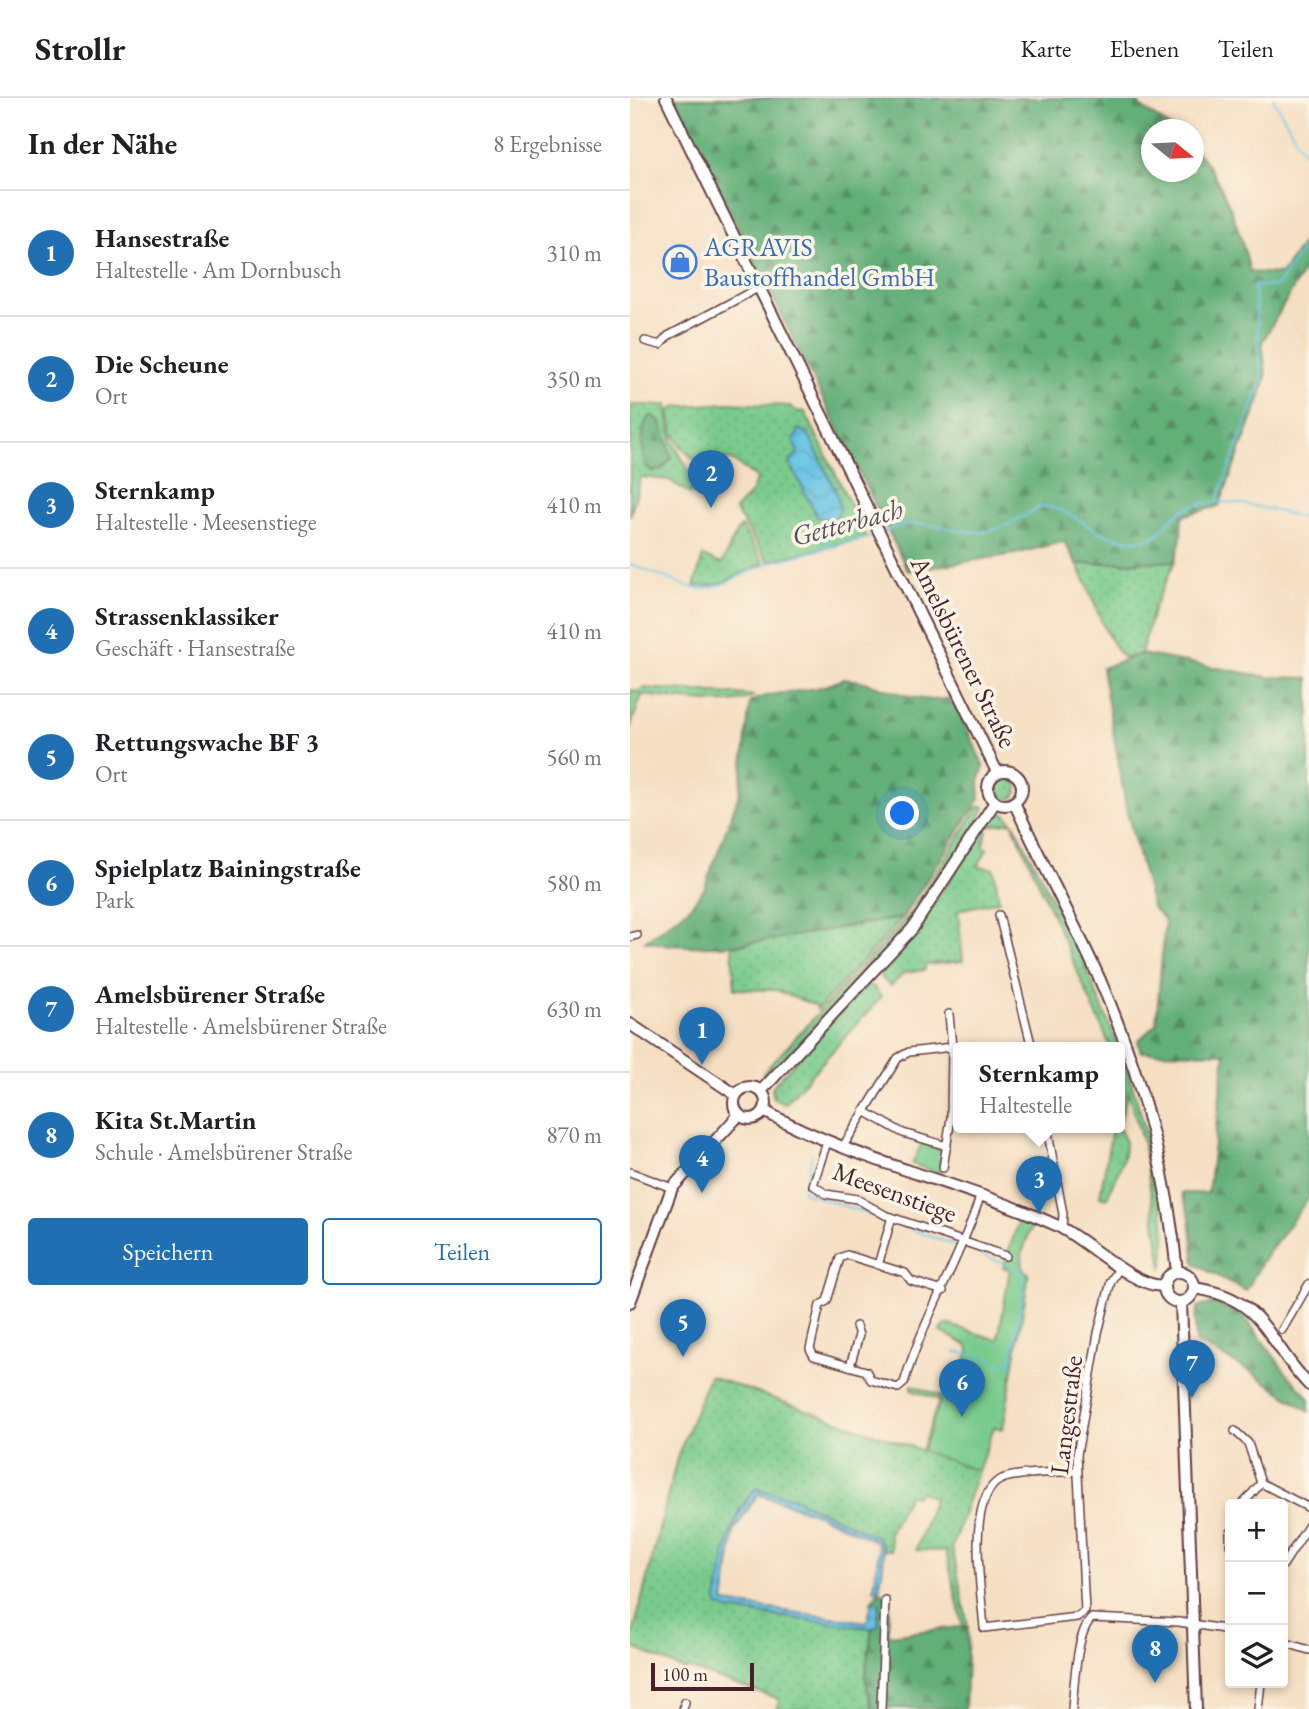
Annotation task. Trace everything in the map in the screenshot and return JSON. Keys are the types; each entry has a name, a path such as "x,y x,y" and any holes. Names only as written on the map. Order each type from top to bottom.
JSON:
{"street":[{"name":"Amelsbürener Straße","path":"666,98 997,772"},
{"path":"645,341 660,345 668,336 758,288"},
{"name":"Amelsbürener Straße","path":"997,772 1010,771 1020,779 1022,792 1014,803 1089,956 1125,1042"},
{"name":"Amelsbürener Straße","path":"995,802 988,786 997,772"},
{"path":"761,1091 912,929 995,802 1004,805 1014,803"},
{"path":"999,915 1031,1042"},
{"path":"943,1168 952,1100 949,1014"},
{"path":"630,1024 736,1095"},
{"name":"Amelsbürener Straße","path":"1125,1043 1160,1157 1177,1272"},
{"path":"842,1148 903,1054 952,1047"},
{"path":"750,1087 761,1091 766,1099 764,1111 752,1119 739,1115 734,1104 736,1095 750,1087"},
{"name":"Meesenstiege","path":"764,1111 842,1148 1062,1228 1150,1285 1163,1286"},
{"path":"864,1111 903,1133 947,1146"},
{"path":"630,1303 672,1188 739,1115"},
{"path":"1049,1133 1063,1214 1062,1228"},
{"name":"Meesenstiege","path":"827,1142 813,1185 826,1194 857,1199 892,1217 1006,1256"},
{"path":"630,1172 672,1188"},
{"path":"943,1291 911,1281 905,1273 847,1255 840,1258 827,1301 821,1305 810,1349 814,1356 866,1371 871,1380 898,1388 904,1383 915,1347 943,1291 965,1241 980,1197"},
{"path":"878,1265 892,1217"},
{"name":"Langestraße","path":"1072,1709 1086,1618 1077,1471 1092,1365 1111,1280 1120,1266"},
{"path":"1177,1272 1187,1274 1194,1287 1190,1297 1181,1302 1170,1300 1163,1286 1168,1276 1177,1272"},
{"path":"1282,1330 1309,1284"},
{"path":"1194,1287 1226,1293 1247,1307 1309,1385"},
{"path":"1181,1302 1196,1709"},
{"path":"850,1366 859,1335 856,1326"},
{"path":"1235,1431 1248,1443 1261,1483 1309,1508"},
{"path":"1077,1471 1001,1479 988,1494 976,1532 984,1628 1097,1618 1225,1629"},
{"path":"1247,1499 1261,1483"},
{"path":"1285,1562 1309,1525"},
{"path":"881,1709 885,1600"},
{"path":"1288,1644 1309,1650"},
{"path":"1258,1709 1260,1688"}],"green space":[{"path":"674,98 1135,98 1140,106 1159,119 1141,119 1141,182 1204,182 1204,160 1230,206 1250,272 1281,274 1309,234 1309,261 1262,342 1266,375 1261,396 1219,506 1182,516 1181,538 1175,561 1077,564 1062,542 1015,554 908,571"},
{"path":"727,403 790,406 795,411 805,412 867,538 768,561 735,510 751,493 757,478 732,460 703,459 699,464 682,448 672,429 670,412 674,407"},
{"path":"630,405 667,405 673,442 696,484 690,494 669,480 641,477 630,516"},
{"path":"652,415 661,422 672,458 661,470 651,471 645,465 642,438 645,425"},
{"path":"742,527 764,563 720,584 694,587 703,556 722,564 737,531"},
{"path":"1175,561 1154,607 1141,654 1124,658 1104,627 1077,564"},
{"path":"1141,654 1268,677 1309,678 1309,1197 1262,1262 1246,1291 1195,1264 1190,1217 1181,1193 1208,1193 1225,1053 1141,1052 1138,1041 1156,1024 1165,920 1152,907 1127,812 1102,668"},
{"path":"843,679 923,699 949,698 962,717 984,767 979,781 980,798 902,918 741,944 677,946 645,941 688,909 704,889 740,792 750,702 769,695 818,688"},
{"path":"643,688 753,696 744,700 716,702 642,695 630,728 630,690 639,692"},
{"path":"1005,774 1014,778 1018,787 1014,796 1005,800 996,796 992,787 996,778"},
{"path":"978,807 985,807 978,821 923,907 915,906"},
{"path":"994,814 1005,814 1015,825 1083,961 1117,1042 1108,1042 1012,822 988,826 983,846 987,849 978,866 994,869 999,901 958,910 963,961 925,965 925,970 904,973 891,986 881,978 879,970 916,930"},
{"path":"914,910 916,918 763,1081 763,1073"},
{"path":"902,918 817,1010 816,1006 776,990 735,989 732,946"},
{"path":"865,986 873,986 881,997 785,1104 773,1098 772,1088 776,1082"},
{"path":"1125,1063 1144,1126 1159,1192 1164,1223 1165,1249 1162,1267 1144,1147 1128,1092 1125,1103"},
{"path":"1111,1133 1122,1133 1125,1145 1122,1161 1107,1198 1100,1196"},
{"path":"922,1143 943,1151 940,1174 912,1164"},
{"path":"1019,1220 1032,1225 1022,1253 1023,1269 1029,1274 1003,1429 994,1427 978,1471 922,1451 940,1400 911,1390 912,1385 944,1397 954,1389 969,1352 968,1346 940,1331 946,1324 998,1340 1010,1269 1003,1268"},
{"path":"1215,1303 1239,1313 1246,1319 1309,1398 1309,1411 1251,1372 1196,1342 1195,1318 1198,1307"},
{"path":"709,1376 921,1450 940,1399 978,1471 952,1547 968,1626 963,1627 946,1551 916,1550 934,1498 920,1491 915,1496 909,1494 889,1533 891,1550 883,1550 882,1544 817,1509 760,1489 755,1489 745,1502 732,1529 717,1601 719,1606 728,1610 872,1628 865,1677 872,1709 777,1709 779,1699 687,1668 686,1671 630,1646 677,1458"},
{"path":"879,1591 890,1594 888,1635 968,1626 965,1709 872,1708 865,1677 872,1628 878,1626 879,1603 871,1602"}],"water":[{"path":"798,429 808,433 837,494 840,510 833,521 817,517 791,465 790,461 798,453 793,439 798,434"},
{"path":"755,1489 793,1498 877,1537 883,1549 879,1591 874,1589 879,1548 876,1541 815,1513 758,1494 734,1531 724,1603 867,1622 873,1601 879,1603 878,1626 872,1628 728,1610 719,1606 717,1601 732,1529 745,1502"}],"waterway":[{"path":"1273,98 1309,162"},
{"path":"1218,499 1262,381 1254,286 1277,286 1309,239"},
{"name":"Getterbach","path":"883,532 909,524 986,532 1003,527 1043,506 1067,513 1109,536 1136,540 1153,537 1183,510 1213,502 1246,504 1309,519"},
{"path":"825,548 831,521"},
{"name":"Getterbach","path":"630,564 689,587 703,589 720,585 772,562 875,536"},
{"path":"812,1155 803,1192 886,1220"},
{"path":"895,1223 957,1246"},
{"path":"968,1249 1010,1266"},
{"path":"998,1362 1011,1364 1025,1275 1017,1268"},
{"path":"955,1352 973,1355"},
{"path":"977,1356 993,1360"}],"place":[{"name":"AGRAVIS Baustoffhandel GmbH","path":"680,262"},
{"name":"Die Scheune","path":"711,508"},
{"name":"Hansestraße","path":"702,1065"},
{"name":"Strassenklassiker","path":"702,1193"},
{"name":"Sternkamp","path":"1039,1214"},
{"name":"Rettungswache BF 3","path":"683,1357"},
{"name":"Amelsbürener Straße","path":"1192,1398"},
{"name":"Spielplatz Bainingstraße","path":"962,1417"},
{"name":"Kita St.Martin","path":"1155,1683"}]}
